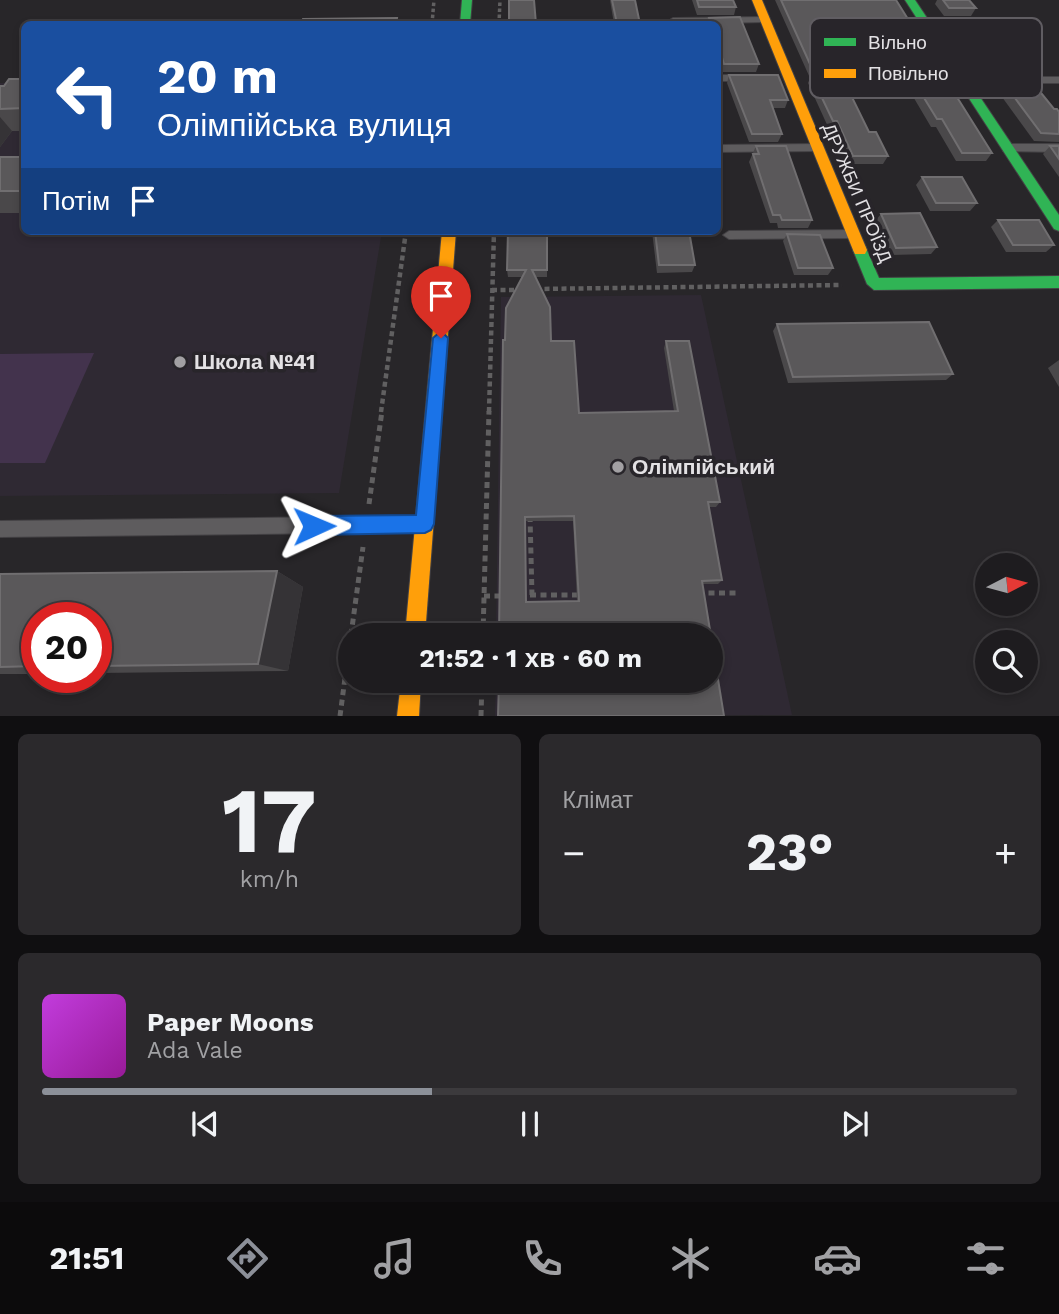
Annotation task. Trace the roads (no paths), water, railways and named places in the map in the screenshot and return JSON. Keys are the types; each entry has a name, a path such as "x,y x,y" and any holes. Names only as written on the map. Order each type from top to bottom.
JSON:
{"street":[{"path":"465,21 467,0"},
{"name":"ДРУЖБИ ПРОЇЗД","path":"757,0 783,78 818,148 874,284 1059,282"},
{"path":"910,0 922,18"},
{"path":"975,98 1059,226"},
{"path":"416,623 449,235"},
{"path":"408,716 410,693"}],"lane":[{"path":"673,21 765,20"},
{"path":"721,78 765,78"},
{"path":"721,149 818,148"},
{"path":"1007,148 1059,148"},
{"path":"729,236 854,234"},
{"path":"0,528 425,524"}],"place":[{"name":"Школа №41","path":"180,362"},
{"name":"Олімпійський","path":"618,467"}]}
